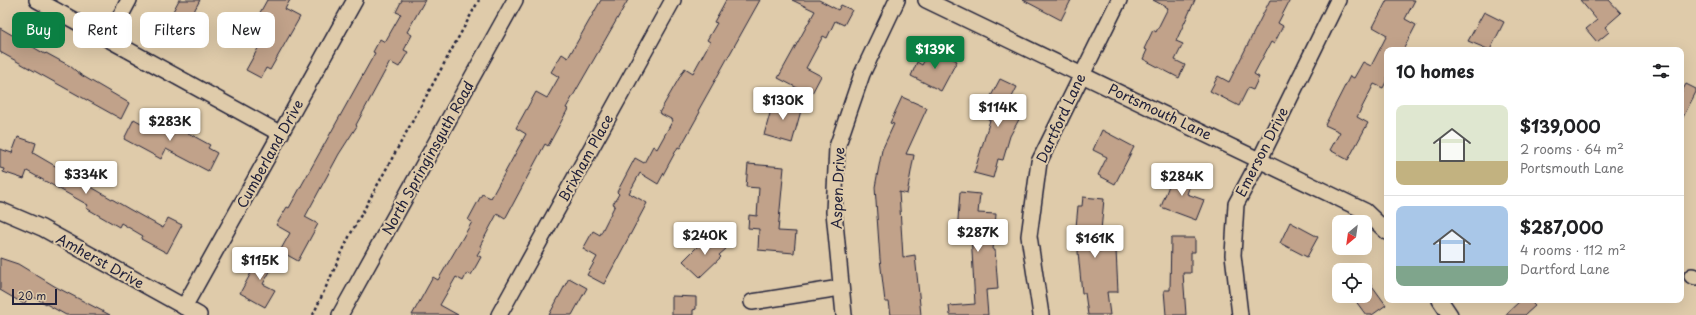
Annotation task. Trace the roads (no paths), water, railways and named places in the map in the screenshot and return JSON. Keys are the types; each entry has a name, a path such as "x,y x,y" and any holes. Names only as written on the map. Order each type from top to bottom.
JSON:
{"street":[{"path":"37,0 73,20"},
{"path":"123,12 129,0"},
{"name":"Cumberland Drive","path":"184,307 355,0"},
{"name":"North Springinsguth Road","path":"340,315 515,0"},
{"name":"Brixham Place","path":"499,315 673,0"},
{"name":"Aspen Drive","path":"844,315 840,288 834,212 837,147 862,74 897,0"},
{"name":"Portsmouth Lane","path":"926,0 1260,159 1364,211 1384,229"},
{"name":"Dartford Lane","path":"1041,315 1029,236 1039,162 1118,0"},
{"name":"Emerson Drive","path":"1240,315 1233,255 1236,204 1260,159 1338,0"},
{"path":"124,48 281,134"},
{"name":"Amherst Drive","path":"0,210 42,228 199,315"},
{"path":"752,302 840,288"},
{"path":"1442,303 1450,315"}]}
